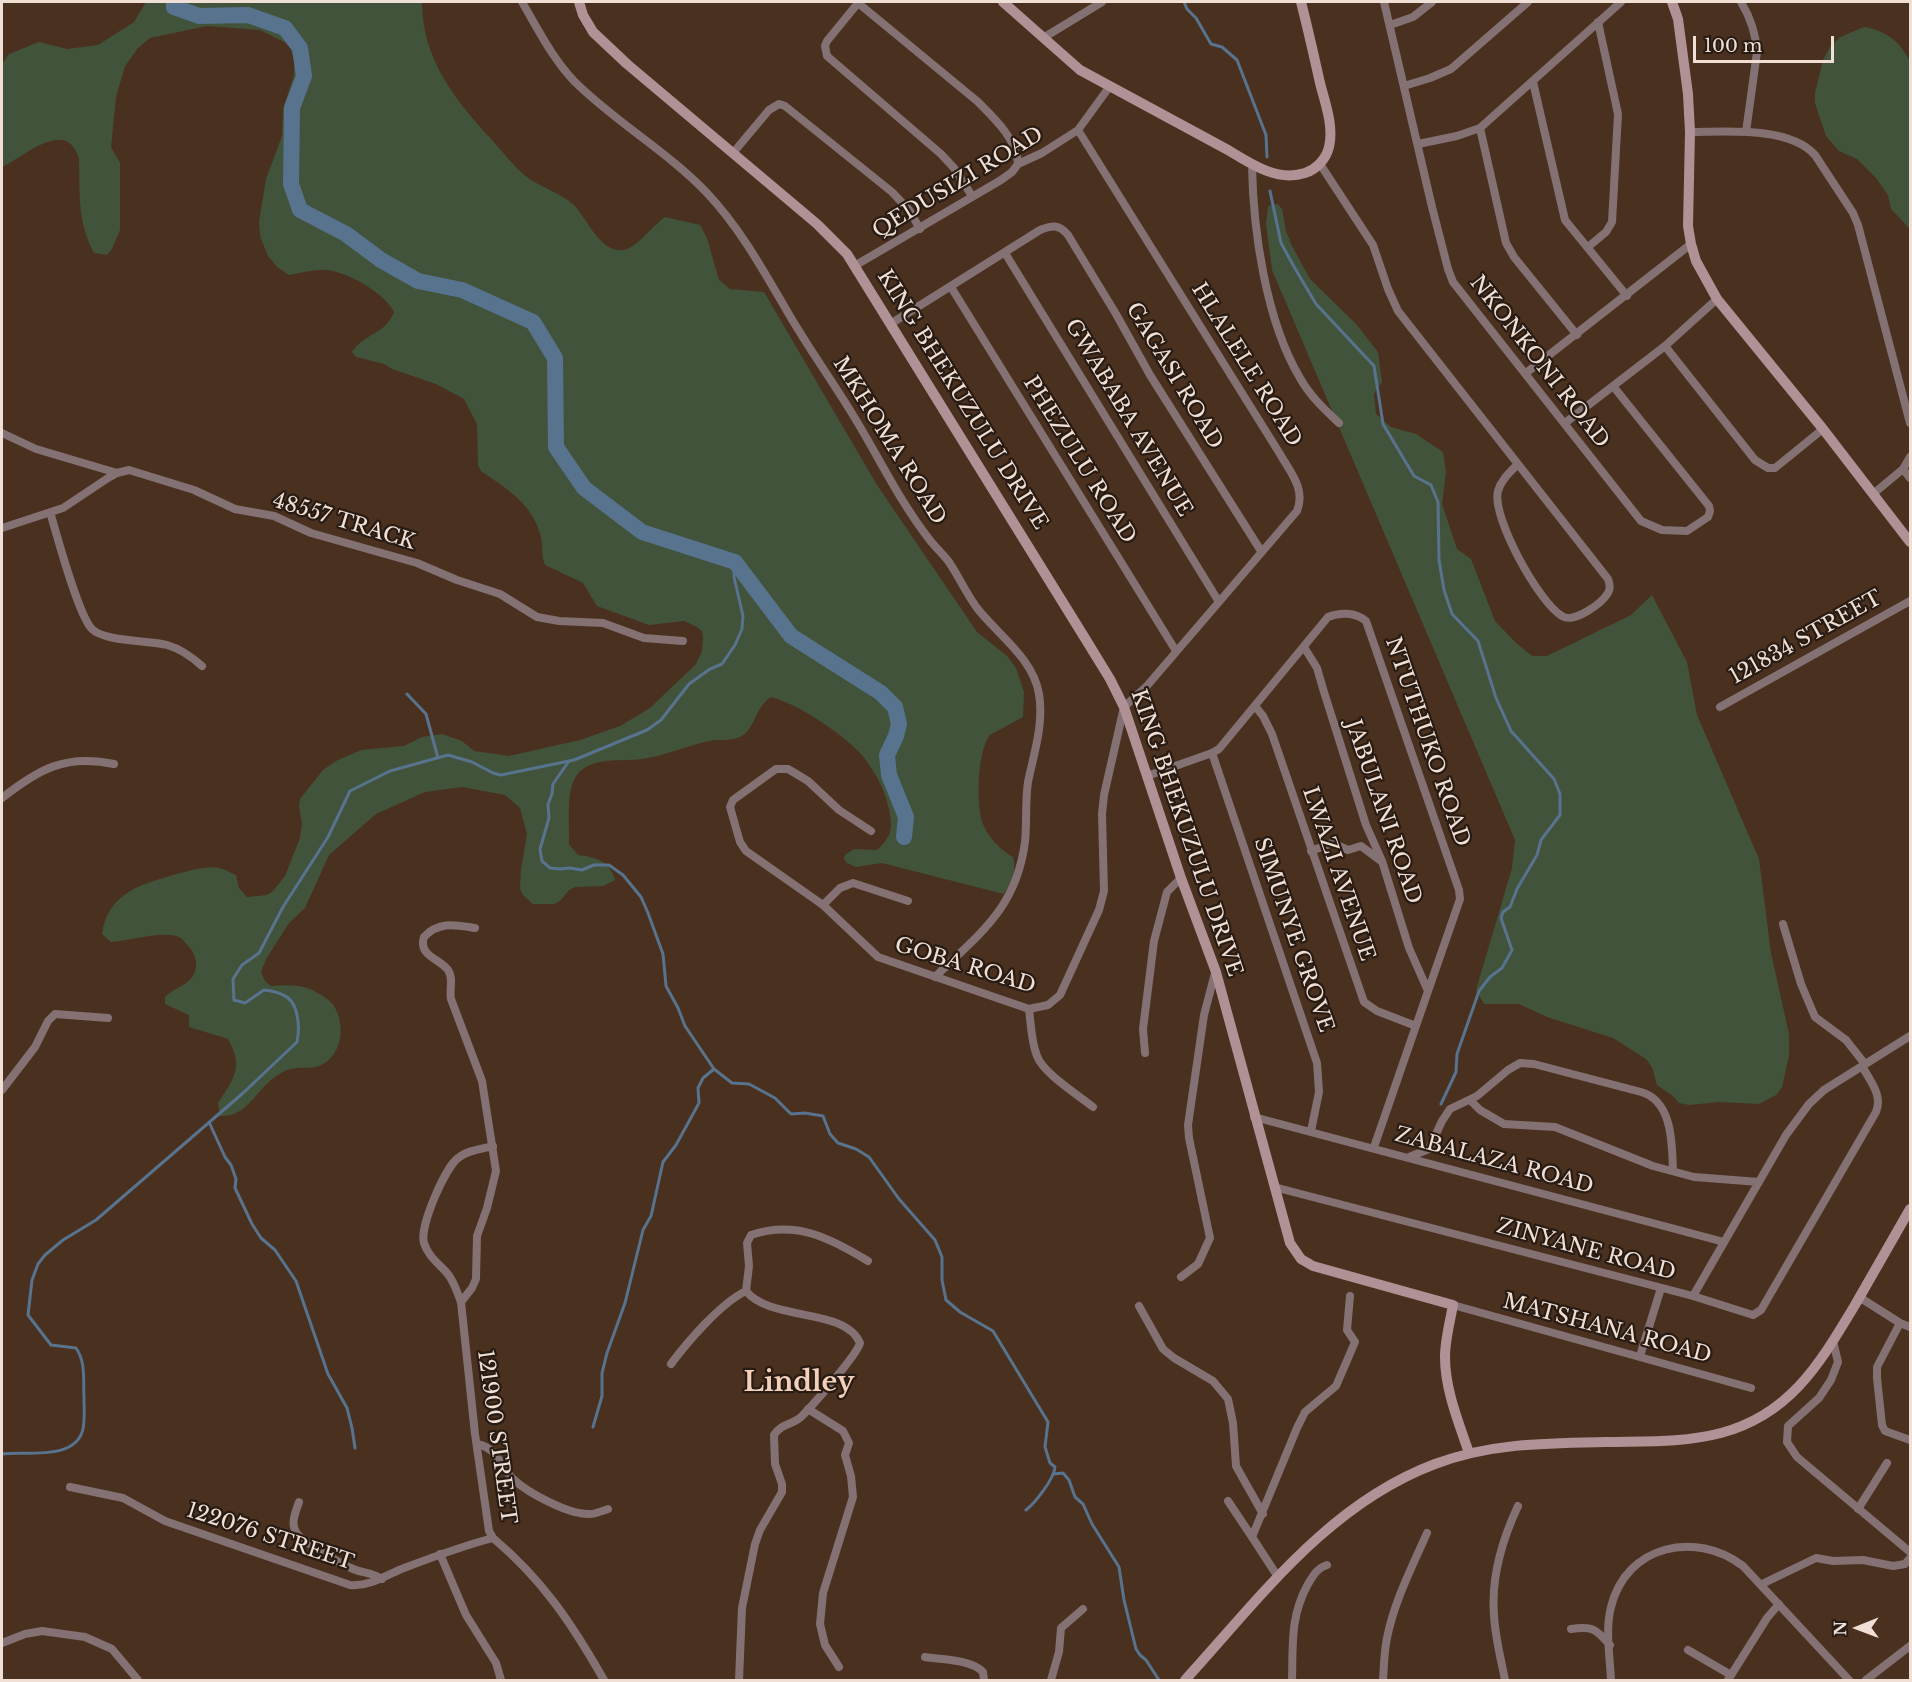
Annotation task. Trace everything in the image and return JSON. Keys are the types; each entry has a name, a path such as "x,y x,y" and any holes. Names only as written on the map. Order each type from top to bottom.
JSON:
{"street":[{"name":"MKHOMA ROAD","path":"522,2 555,59 575,81 603,107 695,181 727,217 754,254 800,332 849,408 914,520 948,561 978,610 1017,652 1035,678 1041,722 1027,789 1025,841 1015,884 1008,898 990,922 935,977"},
{"name":"KING BHEKUZULU DRIVE","path":"579,2 588,24 600,39 817,224 856,265 1110,679 1124,707 1181,878 1216,972 1254,1117 1290,1243 1296,1254 1313,1266 1453,1305"},
{"path":"972,196 954,168 941,154 827,56 825,51 827,41 858,2 977,101 993,117 1011,141 1018,164"},
{"path":"1003,2 1080,70 1252,165 1264,171 1287,176 1307,172 1320,164 1330,146 1330,125 1301,2"},
{"path":"1043,38 1102,2"},
{"name":"NKONKONI ROAD","path":"1384,2 1450,276 1457,288 1643,522 1662,530 1686,531 1708,517 1709,506 1612,386"},
{"path":"1390,26 1413,17 1432,2"},
{"path":"1404,87 1450,69 1528,2"},
{"path":"1418,144 1457,136 1480,128 1621,2"},
{"path":"1672,2 1678,19 1688,94 1690,132 1688,211 1691,244 1704,278 1717,299 1911,542"},
{"path":"1741,2 1751,25 1757,52 1746,132"},
{"path":"1588,248 1606,232 1612,222 1618,139 1616,103 1598,22"},
{"path":"1533,82 1562,213 1568,225 1628,296"},
{"path":"1078,130 1110,86"},
{"path":"733,153 769,110 779,104 785,106 892,192 909,210 920,229"},
{"path":"1480,128 1506,243 1577,335"},
{"name":"QEDUSIZI ROAD","path":"856,265 1001,180 1018,164 1042,153 1078,130"},
{"name":"HLALELE ROAD","path":"1078,130 1189,306 1300,490 1297,511 1146,687 1124,707"},
{"path":"1690,132 1746,132 1789,138 1808,148 1853,213 1863,238 1911,423"},
{"path":"1320,164 1373,245 1398,311 1608,579 1610,586 1608,593 1580,616 1566,618 1555,611 1534,585 1518,558 1497,503 1499,488 1517,465"},
{"path":"1252,165 1253,204 1275,325 1300,379 1320,405 1339,423"},
{"name":"GAGASI ROAD","path":"1005,253 1040,230 1052,226 1058,226 1068,235 1150,375 1261,551"},
{"path":"1526,374 1628,296 1691,244"},
{"path":"892,323 1005,253"},
{"name":"GWABABA AVENUE","path":"1005,253 1219,602"},
{"name":"PHEZULU ROAD","path":"951,287 1176,651"},
{"path":"1565,423 1665,346 1717,299"},
{"path":"1665,346 1755,459 1768,468 1775,468 1823,429"},
{"name":"48557 TRACK","path":"2,432 36,449 117,473 134,471 194,489 235,509 274,516 311,533 417,563 457,580 500,594 537,617 559,621 603,623 644,638 683,641"},
{"path":"1873,494 1903,469 1911,457"},
{"path":"1903,469 1911,478"},
{"path":"2,528 75,501 117,473"},
{"path":"50,512 81,608 92,629 104,635 172,646 191,656 202,666"},
{"name":"121834 STREET","path":"1720,707 1911,601"},
{"name":"NTUTHUKO ROAD","path":"1147,776 1212,753 1222,745 1332,615 1358,616 1368,624 1460,894 1456,914 1374,1147"},
{"name":"JABULANI ROAD","path":"1304,647 1320,673 1366,825 1382,861 1409,948 1428,991"},
{"name":"LWAZI AVENUE","path":"1255,706 1272,734 1364,1002 1377,1011 1416,1026"},
{"name":"GOBA ROAD","path":"871,831 839,810 808,780 788,769 776,769 732,802 730,813 740,842 746,851 823,905 874,955 887,962 1029,1009 1048,1005 1060,995 1101,904 1104,891 1103,802 1124,707"},
{"name":"SIMUNYE GROVE","path":"1212,753 1317,1063 1319,1092 1311,1131"},
{"path":"2,798 27,779 62,764 79,760 114,764"},
{"path":"1311,851 1332,843 1348,850 1361,846 1382,861"},
{"path":"1145,1053 1143,1029 1155,941 1167,892 1181,878"},
{"path":"823,905 840,888 853,883 908,901"},
{"path":"1693,1296 1750,1315 1761,1310 1876,1112 1879,1103 1863,1065 1843,1037 1815,1017 1801,984 1783,924"},
{"path":"461,1302 476,1279 477,1236 496,1174 492,1150 494,1146 482,1081 450,996 449,973 425,953 422,945 424,937 438,927 454,925 475,928"},
{"path":"1181,1277 1198,1264 1210,1238 1188,1125 1204,1015 1216,972"},
{"path":"1029,1009 1037,1058 1048,1072 1093,1107"},
{"path":"2,1090 35,1047 54,1014 108,1018"},
{"name":"ZINYANE ROAD","path":"1274,1187 1693,1296 1786,1136 1809,1104 1824,1090 1911,1036"},
{"path":"1408,1157 1429,1149 1450,1109 1470,1100 1520,1063 1538,1064 1646,1093 1654,1098 1663,1110 1670,1131 1673,1171"},
{"path":"1470,1100 1480,1110 1504,1124 1555,1127 1639,1161 1703,1178 1759,1182"},
{"name":"ZABALAZA ROAD","path":"1254,1117 1374,1147 1724,1242"},
{"path":"461,1302 453,1281 434,1261 425,1245 423,1238 426,1221 448,1170 458,1158 470,1152 494,1146"},
{"path":"1185,1680 1278,1577 1328,1527 1366,1499 1415,1472 1469,1453 1524,1444 1698,1438 1754,1420 1791,1395 1810,1376 1911,1209"},
{"path":"739,1680 742,1608 754,1544 782,1492 774,1459 774,1435 808,1409 860,1343 856,1334 817,1317 767,1306 752,1298 746,1291 749,1266 747,1242 751,1235 760,1232 800,1230 835,1243 868,1261"},
{"path":"1640,1356 1661,1288"},
{"path":"671,1364 683,1347 733,1298 746,1291"},
{"path":"1252,1537 1305,1412 1336,1386 1348,1360 1355,1342 1347,1330 1350,1296"},
{"path":"1859,1297 1900,1323 1911,1327"},
{"name":"121900 STREET","path":"461,1302 488,1528 493,1538 527,1570 561,1609 604,1680"},
{"path":"1453,1305 1446,1346 1446,1368 1452,1398 1469,1453"},
{"name":"MATSHANA ROAD","path":"1453,1305 1751,1388"},
{"path":"1139,1306 1164,1349 1174,1358 1213,1381 1228,1399 1233,1423 1236,1466 1263,1514"},
{"path":"1900,1323 1880,1360 1877,1378 1882,1425 1885,1431 1911,1440"},
{"path":"1833,1341 1838,1362 1831,1380 1819,1398 1786,1429 1789,1447 1797,1457 1911,1552"},
{"path":"808,1409 843,1431 849,1443 845,1455 852,1476 853,1497 823,1593 820,1624 825,1645 839,1668"},
{"path":"477,1444 491,1449 512,1478 521,1485 565,1509 592,1514 608,1509"},
{"path":"1858,1509 1887,1463"},
{"name":"122076 STREET","path":"70,1487 123,1498 165,1521 345,1584 361,1585 382,1579 395,1571 440,1554 493,1538"},
{"path":"1227,1500 1278,1577"},
{"path":"299,1502 294,1523 297,1534 334,1560 382,1579"},
{"path":"1505,1680 1494,1617 1494,1590 1504,1538 1518,1506"},
{"path":"1383,1680 1390,1625 1427,1533"},
{"path":"1611,1680 1610,1610 1619,1585 1636,1564 1657,1552 1686,1547 1713,1550 1734,1559 1762,1584 1849,1680"},
{"path":"440,1554 466,1615 496,1663 501,1680"},
{"path":"1762,1584 1816,1558 1833,1561 1863,1560 1893,1566 1905,1564 1911,1558"},
{"path":"1292,1680 1296,1611 1313,1575 1327,1565"},
{"path":"1688,1650 1730,1678 1767,1618 1779,1604"},
{"path":"1051,1680 1059,1652 1061,1628 1083,1609"},
{"path":"1571,1629 1585,1627 1596,1630 1610,1645"},
{"path":"2,1643 25,1634 42,1631 85,1637 112,1649 138,1680"},
{"path":"1866,1680 1911,1646"},
{"path":"925,1657 969,1664 983,1671 984,1680"}],"green space":[{"path":"146,2 422,2 423,23 434,60 465,110 529,179 574,205 594,233 607,246 623,250 628,248 665,217 700,225 707,238 719,280 730,289 764,292 877,485 977,632 1007,656 1016,668 1024,692 1023,717 990,735 983,752 979,775 983,824 993,840 1013,857 1014,872 1004,894 882,863 856,867 847,863 844,859 845,855 854,849 877,850 889,835 891,819 882,787 866,760 836,732 795,706 771,697 761,706 748,731 737,738 709,741 650,758 604,761 579,772 570,794 569,844 578,855 605,864 613,873 615,880 603,886 575,887 554,904 533,904 520,889 527,834 520,808 505,795 462,787 425,792 376,814 329,855 305,908 289,923 266,959 261,972 265,981 271,986 292,985 307,988 332,1004 338,1013 341,1029 335,1053 319,1066 295,1068 283,1072 271,1080 243,1109 237,1113 220,1116 218,1103 235,1072 233,1049 228,1039 189,1027 189,1015 165,1004 165,997 194,974 196,961 194,954 181,938 175,936 158,935 111,942 102,934 111,908 119,899 139,886 209,867 236,875 239,888 247,897 267,895 285,876 300,838 302,824 300,799 323,770 336,761 361,750 404,746 422,737 442,734 462,741 474,751 509,756 580,740 620,726 650,708 696,664 702,651 703,638 702,631 684,621 649,625 597,606 583,583 545,565 541,537 532,515 518,498 481,471 478,465 477,424 464,399 436,384 384,364 356,357 352,352 357,345 390,320 394,312 382,297 341,273 322,270 289,275 277,267 268,256 260,236 259,222 266,179 282,136 283,109 294,75 291,49 286,43 260,30 207,26 150,38 138,48 125,66 116,97 111,147 120,163 120,230 107,255 94,253 85,229 80,207 79,159 73,147 65,141 55,140 44,143 2,167 2,64 9,54 39,42 67,49 98,45 134,22"},
{"path":"1864,27 1892,38 1910,61 1910,229 1891,209 1888,195 1876,178 1857,159 1839,151 1826,136 1815,103 1815,93 1823,60 1830,47 1840,37"},
{"path":"1278,204 1282,209 1286,231 1292,246 1310,279 1356,324 1378,352 1382,382 1374,394 1376,414 1391,427 1416,434 1443,452 1446,472 1442,504 1457,549 1471,559 1495,621 1515,642 1532,656 1547,656 1631,615 1652,595 1687,662 1697,715 1759,859 1771,953 1789,1034 1789,1056 1782,1087 1776,1095 1759,1104 1719,1102 1689,1105 1679,1103 1657,1085 1652,1067 1646,1059 1613,1038 1547,1017 1519,1004 1484,1004 1476,990 1512,868 1515,840 1272,270 1266,224 1268,206"}],"waterway":[{"path":"174,2 174,7 199,16 248,15 285,28 300,48 304,76 292,108 291,184 300,210 346,234 381,260 418,281 462,290 533,322 555,358 556,447 584,488 642,532 735,562 791,636 881,693 895,707 899,724 887,755 889,775 906,817 904,837"},
{"path":"1184,2 1211,44 1222,47 1237,60 1266,135 1267,157"},
{"path":"1270,191 1281,243 1293,265 1316,304 1374,366 1383,424 1414,476 1431,485 1438,502 1439,560 1444,590 1452,614 1478,641 1496,698 1511,731 1554,779 1560,794 1560,815 1541,840 1537,855 1517,889 1510,907 1503,912 1501,918 1512,950 1502,968 1490,977 1479,991 1457,1054 1456,1072 1441,1104"},
{"path":"2,1454 61,1450 71,1446 83,1429 83,1371 79,1353 76,1348 51,1345 28,1315 32,1280 38,1264 63,1240 96,1220 242,1094 297,1042 297,1015 288,998 279,993 264,990 245,1003 234,1000 233,979 242,965 259,953 283,907 328,837 350,791 390,771 448,755 472,762 501,775 574,760 647,730 661,720 689,684 710,669 722,664 735,645 742,629 743,616 734,577 735,562"},
{"path":"407,694 426,714 438,758"},
{"path":"569,761 553,784 548,804 549,818 540,849 542,861 550,868 560,869 582,870 594,865 609,865 623,875 641,897 648,913 663,954 666,986 685,1026 714,1069 732,1083 749,1084 775,1098 791,1114 805,1113 823,1116 830,1134 838,1143 856,1149 869,1157 899,1199 935,1240 942,1257 942,1280 946,1300 960,1312 993,1331 1048,1422 1045,1447 1050,1463 1055,1467 1054,1472 1044,1490 1026,1510"},
{"path":"593,1427 602,1396 602,1373 607,1353 625,1303 643,1230 651,1216 663,1162 676,1145 699,1103 698,1088 703,1078 714,1069"},
{"path":"209,1122 231,1165 236,1179 235,1188 252,1224 261,1238 275,1250 296,1281 328,1374 347,1408 355,1448"},
{"path":"1054,1474 1063,1473 1069,1480 1075,1497 1083,1504 1092,1524 1119,1567 1124,1600 1136,1649 1159,1680"}],"district":[{"name":"Lindley","path":"799,1383"}]}
